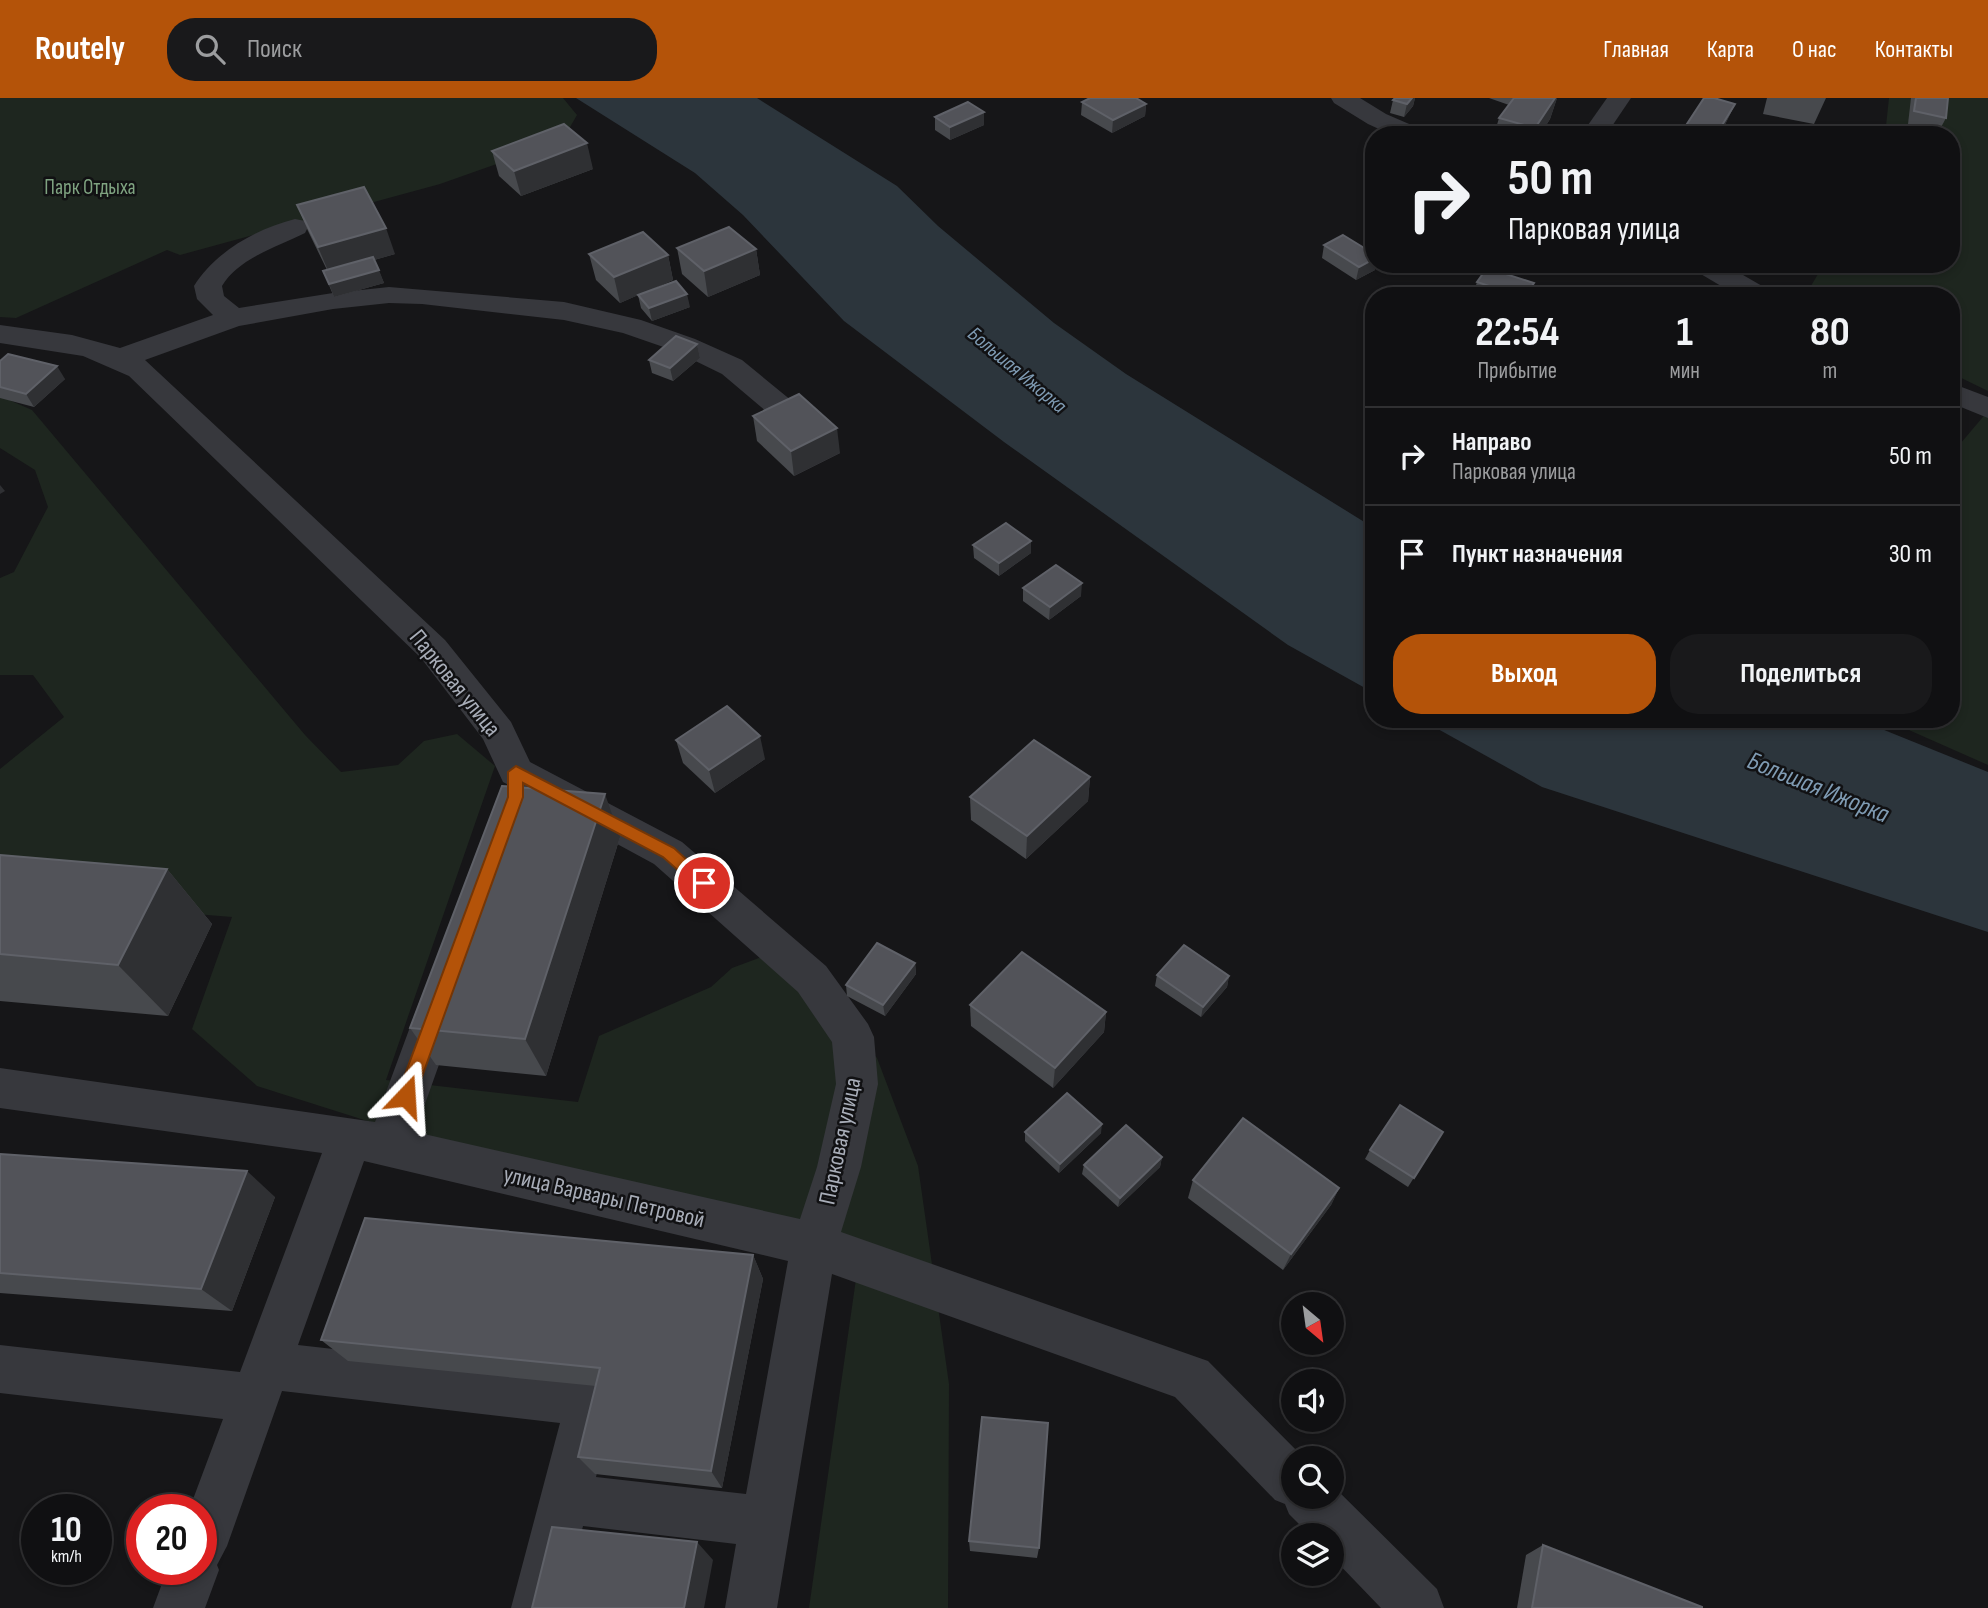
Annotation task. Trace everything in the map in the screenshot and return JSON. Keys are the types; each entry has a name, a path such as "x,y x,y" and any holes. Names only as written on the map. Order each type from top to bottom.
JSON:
{"street":[{"path":"1343,98 1393,126"},
{"path":"1599,126 1619,98"},
{"path":"233,318 211,299 208,286 213,276 223,266 295,227"},
{"path":"1719,273 1744,287"},
{"path":"122,358 233,318 295,307 389,295 471,300 564,311 631,326 685,345 732,367 792,417"},
{"name":"Парковая улица","path":"0,334 91,349 122,358 139,369 433,649 498,732 513,791 668,853 812,979 853,1037 857,1084 839,1167 814,1245 751,1608"},
{"path":"1960,395 1988,408"},
{"path":"217,1502 261,1382 369,1142 454,965"},
{"name":"улица Варвары Петровой","path":"0,1088 369,1142 814,1245 1191,1378 1281,1470"},
{"path":"0,1369 590,1402 537,1608"},
{"path":"565,1499 766,1522"},
{"path":"1320,1509 1418,1608"},
{"path":"179,1608 187,1585"}],"green space":[{"name":"Парк Отдыха","path":"0,98 563,98 577,115 562,141 440,184 180,255 167,250 16,318 0,317"},
{"path":"1889,98 1988,98 1988,391 1960,377 1960,287 1810,287 1819,273 1960,273 1960,126 1886,126"},
{"path":"0,396 32,410 305,735 341,772 398,765 424,741 457,734 495,766 386,1080 578,1102 599,1036 711,987 732,968 759,958 787,959 877,1058 918,1166 949,1384 948,1608 809,1608 861,1244 380,1125 257,1086 192,1029 232,917 0,898 0,769 64,717 33,675 0,675 0,578 14,572 48,507 35,470 0,448"},
{"path":"1988,411 1988,765 1904,728 1960,728 1960,444"}],"water":[{"name":"Большая Ижорка","path":"576,98 757,98 897,186 938,226 1054,323 1126,374 1365,522 1365,688 1288,645 1004,442 844,321 743,215 695,173"},
{"name":"Большая Ижорка","path":"1436,728 1879,728 1988,772 1988,932 1542,787"}],"building":[{"path":"1090,98 1136,98 1146,104 1113,120 1082,102"},
{"path":"1412,98 1407,104 1393,100"},
{"path":"1514,98 1555,98 1536,126 1499,118"},
{"path":"1704,98 1735,104 1722,126 1686,126"},
{"path":"1916,98 1948,98 1946,118 1914,111"},
{"path":"968,102 984,112 950,127 935,117"},
{"path":"564,124 587,143 514,171 492,151"},
{"path":"364,187 386,228 318,247 297,205"},
{"path":"729,227 756,249 704,271 677,248"},
{"path":"643,232 668,255 614,277 589,254"},
{"path":"1343,235 1365,248 1365,264 1359,267 1324,245"},
{"path":"373,257 379,270 329,284 323,271"},
{"path":"1483,273 1503,273 1534,283 1531,287 1492,287 1477,282"},
{"path":"676,281 687,294 649,308 638,295"},
{"path":"676,336 697,344 670,368 649,360"},
{"path":"8,354 57,366 26,394 0,387 0,361"},
{"path":"799,394 837,428 791,451 753,416"},
{"path":"1006,523 1031,541 999,563 973,545"},
{"path":"1056,565 1082,583 1050,607 1023,588"},
{"path":"727,706 760,736 709,770 676,740"},
{"path":"1034,740 1090,777 1027,836 970,797"},
{"path":"502,786 605,794 525,1039 410,1028"},
{"path":"0,855 167,869 118,965 0,954"},
{"path":"877,943 915,963 883,1005 846,985"},
{"path":"1184,945 1229,976 1203,1007 1157,975"},
{"path":"1022,952 1106,1012 1055,1068 970,1005"},
{"path":"1067,1093 1102,1124 1060,1164 1025,1132"},
{"path":"1400,1105 1443,1132 1414,1178 1370,1150"},
{"path":"1243,1118 1339,1188 1291,1254 1193,1180"},
{"path":"1126,1125 1162,1157 1120,1198 1084,1165"},
{"path":"0,1154 247,1171 201,1289 0,1273"},
{"path":"365,1218 753,1255 711,1471 578,1457 600,1368 321,1340"},
{"path":"982,1417 1048,1423 1039,1548 969,1541"},
{"path":"552,1527 697,1542 684,1608 532,1608"},
{"path":"1543,1545 1702,1607 1702,1608 1532,1608"}],"route":[{"path":"406,1096 515,797 516,772 668,853 704,883"}]}
